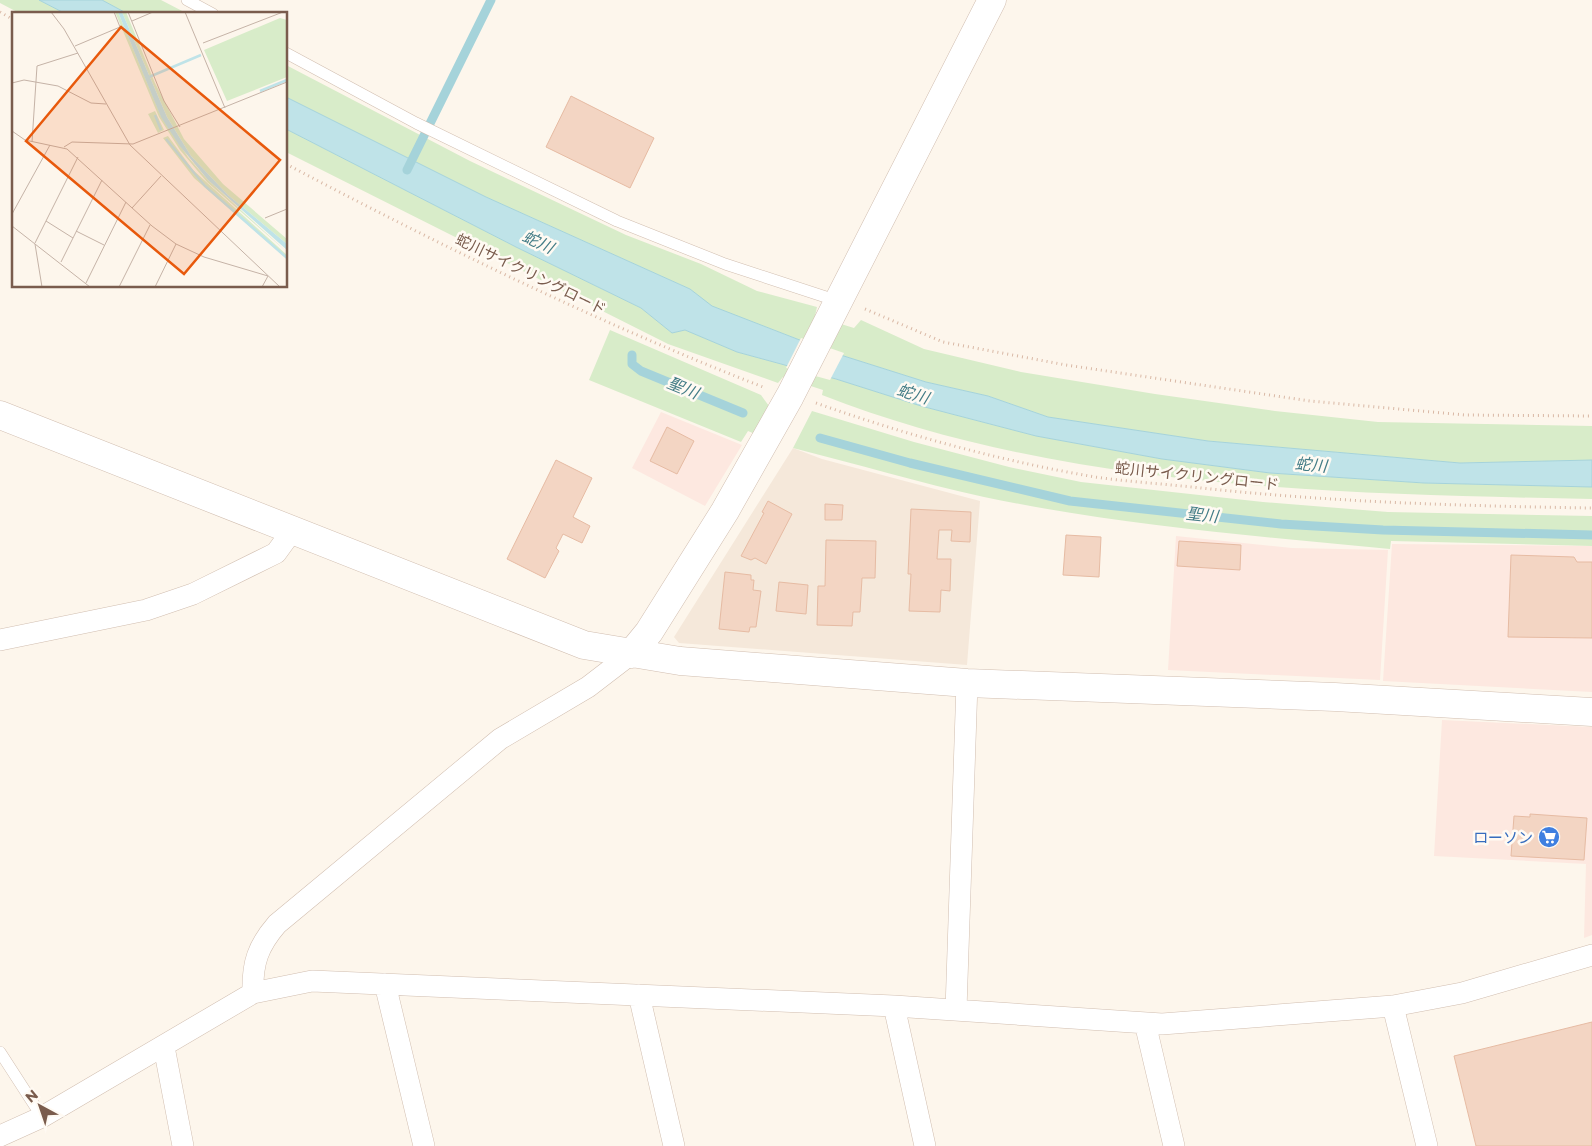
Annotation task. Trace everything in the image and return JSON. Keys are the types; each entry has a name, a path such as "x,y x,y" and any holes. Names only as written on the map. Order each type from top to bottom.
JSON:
{"street":[{"path":"253,993 252,975 256,959 263,940 277,924 500,739 527,721 588,687 631,654 649,632 725,511 792,393 992,0"},
{"path":"0,416 584,645 631,654 680,661 967,683 1325,697 1592,712"},
{"path":"0,640 146,610 194,594 276,552 292,531"},
{"path":"956,1010 967,683"},
{"path":"0,1136 42,1118 253,993 312,981 894,1006 1162,1024 1393,1006 1462,993 1592,955"},
{"path":"385,984 424,1146"},
{"path":"639,995 674,1146"},
{"path":"894,1006 925,1146"},
{"path":"1393,1006 1427,1146"},
{"path":"1145,1023 1174,1146"},
{"path":"164,1047 183,1146"}],"lane":[{"path":"188,0 209,12"},
{"path":"288,54 416,123 617,221 835,307"},
{"path":"0,1052 42,1118"}],"path":[{"path":"0,12 12,19"},
{"name":"蛇川サイクリングロード","path":"288,165 367,206 600,320 876,424 1019,462 1097,477 1282,496 1458,506 1592,508"},
{"path":"835,307 859,306 943,342 1076,366 1310,401 1465,414 1592,416"}],"shaded area":[{"path":"661,412 742,445 705,506 632,468"},
{"path":"793,448 822,459 980,501 967,665 679,643 674,637"},
{"path":"1176,536 1292,548 1388,550 1380,680 1168,670"},
{"path":"1392,544 1592,546 1592,692 1383,681"},
{"name":"ローソン","path":"1442,720 1592,727 1592,935 1584,938 1586,864 1434,856"}],"green space":[{"path":"0,0 39,0 62,12 17,12 0,3"},
{"path":"102,0 161,0 184,12 124,12"},
{"path":"288,66 470,161 626,235 701,264 757,291 817,307 815,316 854,328 861,320 924,349 1021,372 1275,411 1378,422 1592,426 1592,460 1460,463 1208,441 1048,417 988,396 926,382 828,351 711,306 690,289 486,197 288,98"},
{"path":"288,130 516,247 641,308 672,333 685,330 737,352 836,379 921,406 1036,436 1162,459 1270,473 1424,483 1592,487 1592,499 1398,494 1300,489 1201,480 1104,468 1007,450 913,426 822,395 823,390 783,377 778,383 668,344 288,153"},
{"path":"610,330 761,395 769,406 755,434 748,431 741,442 589,380"},
{"path":"812,411 914,442 1009,467 1081,482 1263,502 1388,512 1592,516 1592,546 1391,541 1390,549 1186,529 1034,507 960,492 793,448"}],"water":[{"path":"39,0 102,0 124,12 62,12"},
{"name":"蛇川","path":"288,98 486,197 690,289 712,306 828,351 926,382 988,396 1048,417 1208,441 1460,463 1592,460 1592,487 1424,483 1270,473 1162,459 1036,436 921,406 836,379 737,352 685,330 672,333 641,308 516,247 288,130"}],"pier":[{"path":"801,338 844,353 830,380 786,368"}],"building":[{"path":"571,96 654,138 630,188 546,147"},
{"path":"667,427 694,441 677,474 650,461"},
{"path":"556,460 592,478 573,517 590,526 582,543 563,534 556,548 559,551 545,578 507,559"},
{"path":"768,501 792,514 766,564 755,558 751,560 741,556 764,513 762,512"},
{"path":"825,504 843,505 842,520 825,520"},
{"path":"911,509 971,512 970,542 951,541 952,530 939,530 937,559 951,559 950,591 941,590 940,612 909,611 911,574 908,574"},
{"path":"1066,535 1101,537 1099,577 1063,575"},
{"path":"826,540 876,541 875,578 862,578 860,612 853,612 852,626 817,625 818,586 825,586"},
{"path":"1179,541 1241,545 1240,570 1177,566"},
{"path":"1511,555 1574,557 1577,562 1592,562 1592,638 1508,637"},
{"path":"725,572 751,575 751,580 754,580 753,590 761,591 756,627 750,627 749,632 719,629"},
{"path":"779,582 808,585 806,614 776,611"},
{"name":"ローソン","path":"1530,814 1587,818 1584,860 1511,856 1514,816 1530,817"},
{"path":"1592,1022 1592,1146 1476,1146 1454,1056"}],"waterway":[{"path":"407,170 491,0"},
{"name":"聖川","path":"632,355 632,364 641,371 743,413"},
{"name":"聖川","path":"820,438 910,463 1070,501 1281,524 1383,530 1592,535"}],"place":[{"name":"ローソン","path":"1549,837"}]}
